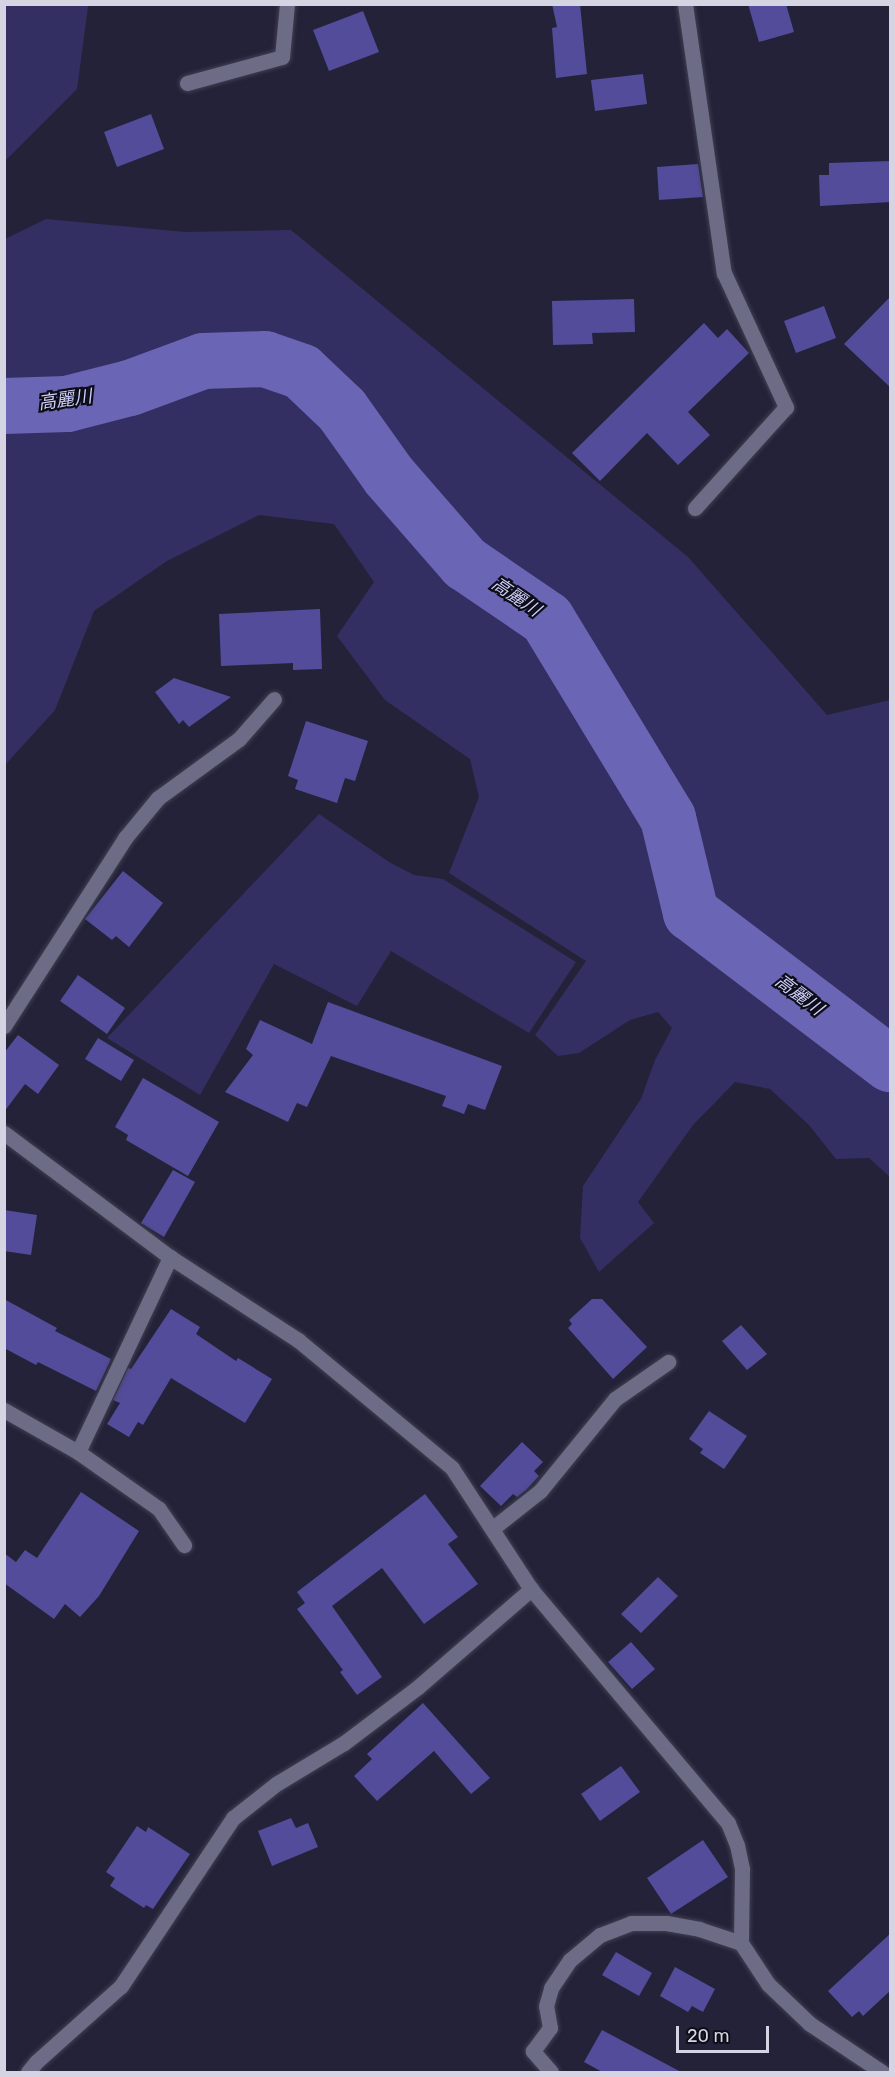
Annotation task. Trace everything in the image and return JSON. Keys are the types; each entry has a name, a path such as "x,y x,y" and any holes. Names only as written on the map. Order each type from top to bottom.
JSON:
{"street":[{"path":"187,83 282,57 287,4"},
{"path":"685,4 724,273 786,407 695,508"},
{"path":"4,1026 125,838 158,798 239,739 274,699"},
{"path":"4,1133 170,1257 298,1340 336,1368 452,1468 531,1589 728,1823 737,1845 742,1869 741,1943 768,1984 810,2024 882,2073"},
{"path":"78,1452 170,1257"},
{"path":"493,1528 540,1491 615,1399 668,1362"},
{"path":"4,1410 78,1452 159,1509 184,1545"},
{"path":"28,2073 122,1986 233,1818 276,1784 344,1743 418,1688 531,1589"},
{"path":"551,2073 533,2051 550,2028 546,2006 551,1988 570,1960 600,1935 631,1923 666,1923 699,1929 741,1943"}],"shaded area":[{"path":"5,4 85,4 88,7 77,89 5,161"},
{"path":"46,219 185,232 291,230 688,557 827,715 890,700 890,1177 869,1158 836,1159 809,1125 770,1089 735,1082 693,1125 638,1202 654,1223 599,1272 580,1238 583,1186 641,1099 655,1060 672,1028 658,1012 630,1020 579,1053 558,1056 535,1035 586,961 449,873 479,797 470,759 385,700 337,636 374,582 334,524 259,515 167,561 94,611 55,710 5,765 5,239"},
{"path":"319,814 389,862 414,875 443,879 576,962 529,1033 391,951 357,1006 274,964 200,1095 107,1038"}],"building":[{"path":"552,4 580,4 587,74 556,78 552,28 557,27"},
{"path":"748,4 786,4 794,32 759,42"},
{"path":"363,11 379,52 329,71 313,30"},
{"path":"643,74 647,104 595,111 591,80"},
{"path":"151,114 164,149 117,167 104,132"},
{"path":"891,161 891,202 820,206 819,175 829,175 829,163"},
{"path":"698,164 703,197 659,200 657,167"},
{"path":"891,296 891,388 844,344"},
{"path":"634,299 635,332 592,333 593,344 553,345 552,301"},
{"path":"824,306 836,338 796,353 784,321"},
{"path":"704,323 718,338 727,329 749,353 688,412 710,435 678,465 647,433 600,481 572,453"},
{"path":"320,609 322,669 293,670 293,663 221,666 219,614"},
{"path":"174,678 231,697 189,727 183,720 179,724 155,692"},
{"path":"306,721 368,741 355,781 345,778 337,803 295,789 298,780 288,776"},
{"path":"123,871 163,903 129,947 116,936 112,940 85,919"},
{"path":"78,975 125,1008 107,1034 60,1001"},
{"path":"328,1002 502,1066 485,1110 468,1104 464,1114 442,1106 446,1096 331,1056 307,1107 297,1103 288,1122 225,1092 253,1055 246,1049 260,1020 312,1044"},
{"path":"18,1035 59,1065 38,1094 25,1084 4,1112 4,1053"},
{"path":"98,1038 134,1060 121,1081 85,1059"},
{"path":"143,1078 219,1122 188,1176 126,1140 128,1135 115,1127"},
{"path":"173,1170 195,1182 164,1237 141,1223"},
{"path":"4,1210 37,1215 31,1255 4,1251"},
{"path":"4,1299 57,1328 55,1331 111,1359 96,1391 38,1362 36,1365 4,1348"},
{"path":"592,1299 602,1299 647,1347 613,1379 568,1328 572,1324 569,1320"},
{"path":"171,1309 200,1327 196,1334 236,1361 238,1358 272,1379 245,1423 171,1378 143,1425 138,1422 129,1437 107,1424 120,1403 113,1400 128,1368 131,1369"},
{"path":"741,1325 767,1354 747,1370 722,1341"},
{"path":"709,1411 747,1436 724,1469 700,1453 703,1449 689,1439"},
{"path":"522,1442 543,1462 534,1471 539,1476 526,1490 517,1497 513,1494 501,1506 480,1486"},
{"path":"81,1492 139,1531 99,1596 80,1617 65,1604 54,1619 4,1583 4,1553 16,1562 25,1550 37,1558"},
{"path":"425,1494 458,1537 448,1544 478,1584 424,1624 382,1568 332,1606 382,1677 357,1695 340,1672 343,1670 297,1609 305,1603 297,1592"},
{"path":"658,1577 678,1596 641,1633 621,1614"},
{"path":"631,1642 655,1669 632,1689 608,1662"},
{"path":"423,1703 490,1778 471,1794 434,1751 377,1801 354,1776 372,1759 367,1754"},
{"path":"621,1766 640,1792 600,1821 581,1794"},
{"path":"291,1818 296,1828 308,1823 318,1847 272,1866 258,1831"},
{"path":"137,1826 146,1832 148,1827 190,1854 153,1909 146,1905 144,1908 110,1886 115,1878 106,1872"},
{"path":"703,1840 728,1877 671,1914 647,1878"},
{"path":"891,1933 891,1990 863,2016 859,2011 852,2017 828,1991"},
{"path":"616,1952 652,1973 639,1996 602,1975"},
{"path":"675,1967 715,1989 703,2012 692,2006 688,2012 660,1996"},
{"path":"602,2030 683,2073 604,2073 584,2062"}],"waterway":[{"name":"高麗川","path":"4,406 67,404 130,388 203,361 265,359 302,372 342,410 389,476 465,563 547,619 668,818 691,913 890,1064"}]}
